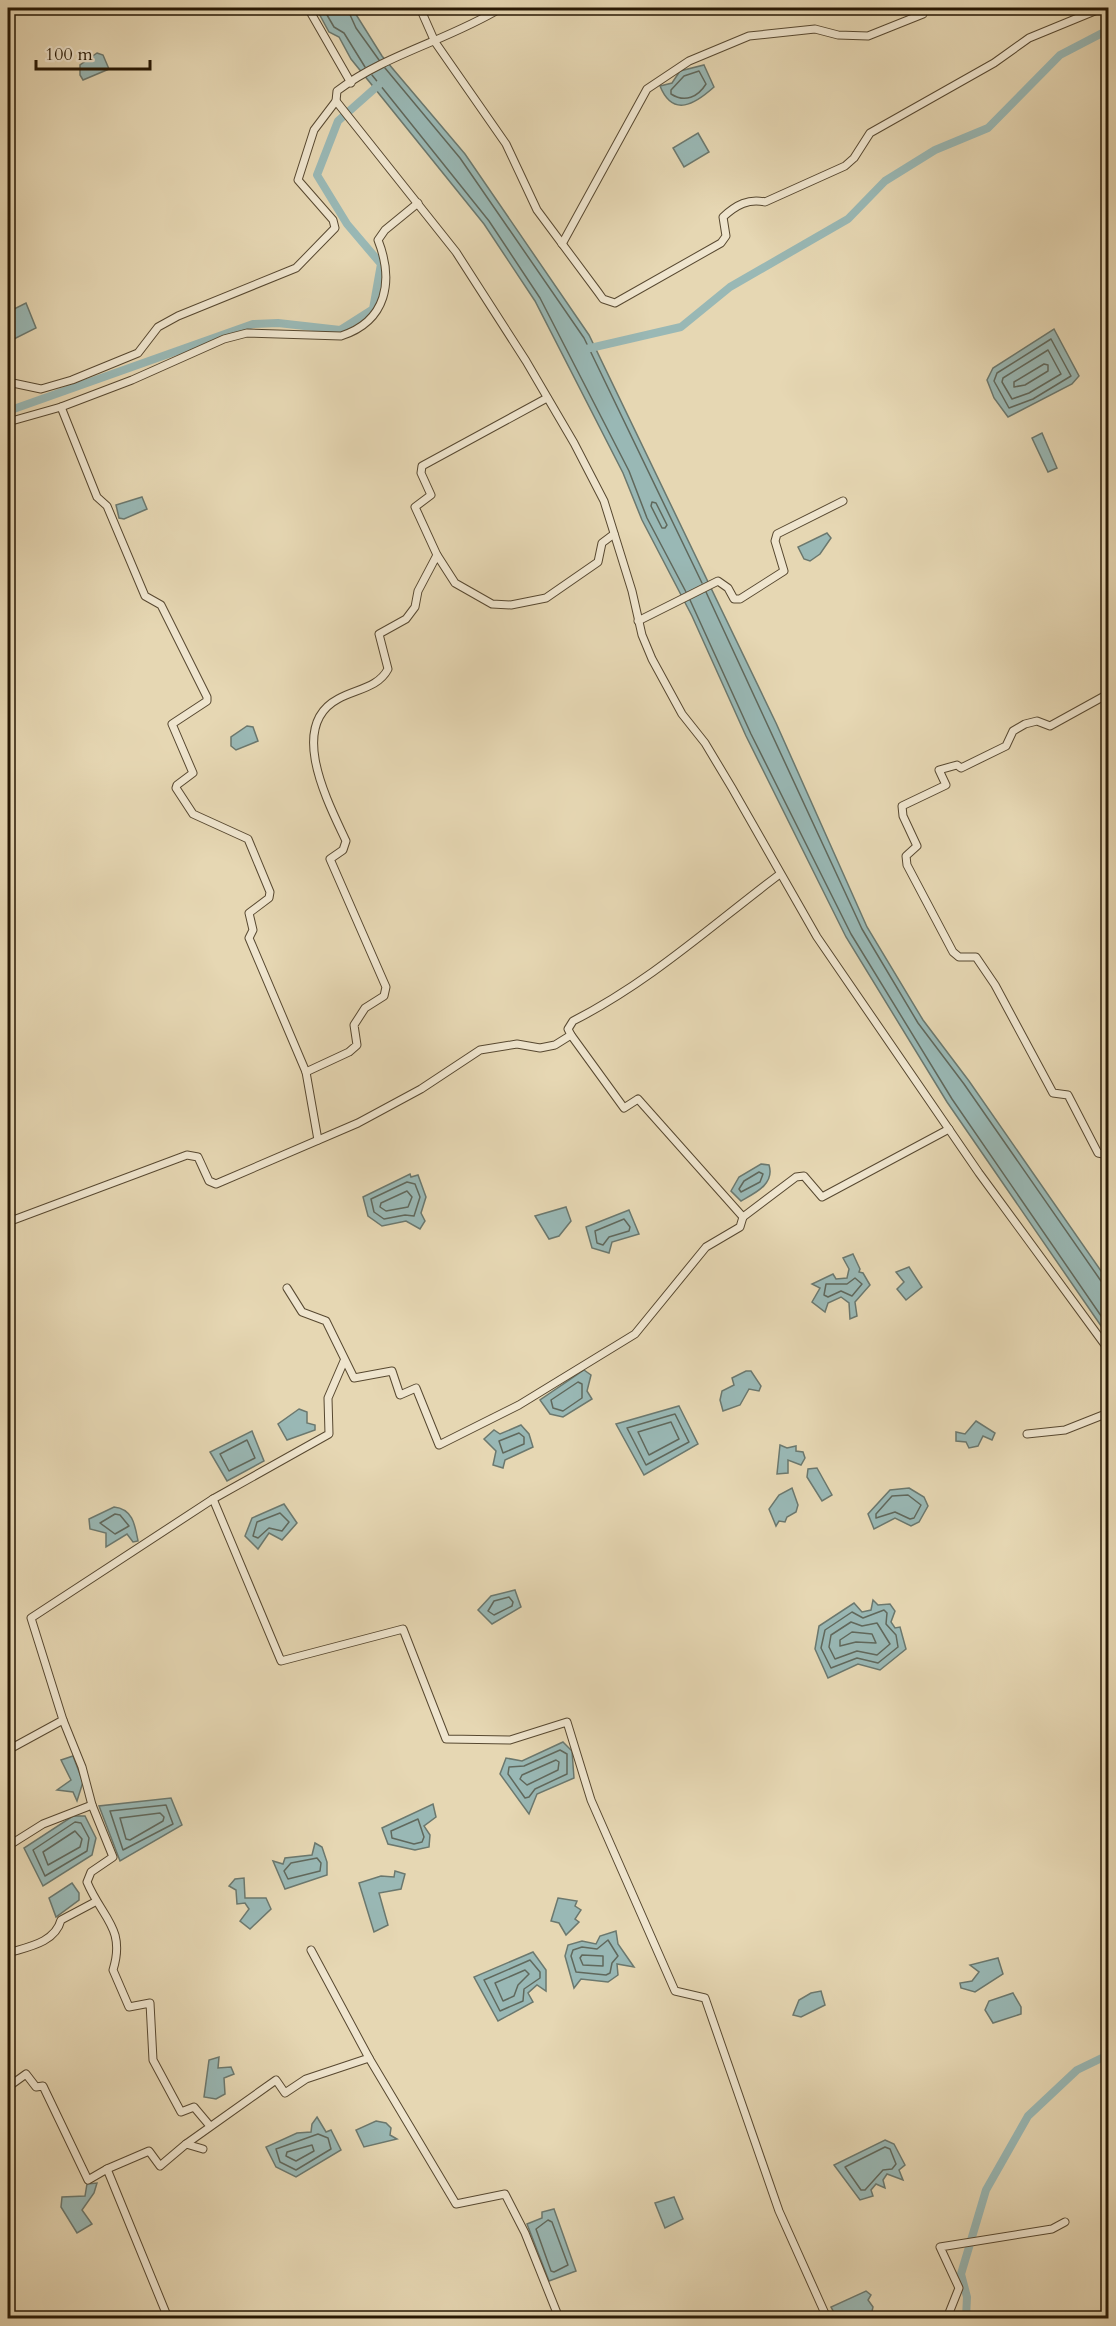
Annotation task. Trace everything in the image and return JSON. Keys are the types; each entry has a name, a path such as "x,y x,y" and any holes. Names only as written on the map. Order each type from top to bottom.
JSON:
{"street":[{"path":"308,8 351,82"},
{"path":"420,8 435,42 498,130 537,210 603,299 615,303 721,243 726,236 723,217 741,204 754,199 765,202 845,166 854,158 870,133 994,63 1029,38 1102,8"},
{"path":"501,8 470,27 360,76 337,91 338,104 351,123 418,203 474,278 548,398 596,484 614,534 632,591 638,621 652,659 676,704 710,750 817,937 949,1129 1108,1349"},
{"path":"562,244 647,88 654,81 689,61 749,36 815,29 838,35 868,36 923,14"},
{"path":"8,382 41,388 108,367 138,353 158,327 178,316 249,288 303,262 335,228 333,220 298,180 314,130 338,104"},
{"path":"8,422 61,407 132,380 224,339 247,333 341,336 354,332 370,319 386,296 386,259 378,240 385,230 418,203"},
{"path":"548,398 422,466 421,472 431,495 415,506 437,555 454,583 492,604 511,605 546,598 598,562 602,543 614,534"},
{"path":"61,407 97,497 107,506 145,596 161,605 207,698 207,701 172,724 193,773 176,788 193,814 248,839 270,895 249,913 253,930 249,938 306,1072 318,1140"},
{"path":"638,621 718,581 737,600 782,574 784,567 775,537 843,501"},
{"path":"306,1072 348,1052 357,1045 354,1025 365,1008 384,996 386,987 330,860 343,850 346,841 318,776 314,757 315,735 322,712 337,699 382,680 388,669 379,634 406,619 415,606 418,591 437,555"},
{"path":"1108,694 1050,726 1037,721 1025,724 1013,731 1006,746 961,768 957,765 948,765 939,770 946,785 902,806 903,816 916,846 906,856 907,865 953,952 959,957 976,957 995,985 1053,1093 1068,1095 1098,1153 1108,1155"},
{"path":"743,1218 638,1099 624,1108 568,1029 573,1022 654,973 780,874"},
{"path":"8,1222 188,1155 198,1157 209,1181 216,1184 318,1140 391,1105 480,1050 517,1044 540,1048 555,1045 571,1035"},
{"path":"286,1288 302,1312 326,1321 354,1378 392,1371 400,1395 416,1388 439,1445 519,1405 634,1334 706,1247 740,1227 743,1218 796,1177 804,1176 822,1197 949,1129"},
{"path":"210,2126 194,2107 181,2112 153,2060 150,2003 129,2007 113,1970 117,1959 117,1933 95,1902 87,1882 91,1872 112,1857 92,1805 82,1767 63,1720 32,1618 213,1500 329,1434 328,1398 344,1361"},
{"path":"1027,1434 1065,1430 1108,1413"},
{"path":"213,1500 281,1661 403,1629 446,1739 510,1740 567,1722 591,1800 675,1991 705,1998 779,2211 827,2319"},
{"path":"8,1750 63,1720"},
{"path":"8,1846 43,1824 92,1805"},
{"path":"8,1953 43,1941 59,1929 61,1920 95,1902"},
{"path":"311,1950 369,2058 456,2204 505,2194 525,2233 559,2319"},
{"path":"8,2087 26,2074 36,2087 43,2085 88,2180 149,2151 160,2166 210,2126 276,2080 285,2093 306,2079 356,2060 369,2058"},
{"path":"186,2144 203,2149"},
{"path":"107,2169 168,2319"},
{"path":"947,2319 958,2288 940,2247 1052,2229 1065,2222"}],"water":[{"path":"316,8 352,8 382,56 465,154 589,335 776,723 867,927 923,1020 969,1081 1108,1281 1108,1336 947,1102 846,937 746,736 692,616 642,520 623,473 535,301 484,224 351,59 339,37 329,32"},
{"path":"97,53 103,55 109,69 83,80 80,75 80,65"},
{"path":"704,65 714,87 707,93 685,105 671,102 665,96 660,86 672,83 680,71"},
{"path":"698,133 709,152 684,167 673,148"},
{"path":"26,303 36,328 8,342 8,312"},
{"path":"1054,329 1079,376 1072,384 1008,417 994,398 987,380 993,368"},
{"path":"1042,433 1057,468 1048,472 1032,438"},
{"path":"142,497 147,509 124,519 119,518 116,505"},
{"path":"827,533 831,538 820,554 810,561 804,559 798,547"},
{"path":"247,726 253,727 258,741 236,750 231,746 231,737"},
{"path":"761,1164 769,1165 769,1178 758,1191 741,1201 731,1191 739,1177"},
{"path":"410,1174 411,1177 418,1175 426,1197 421,1213 425,1221 420,1229 406,1221 382,1226 368,1216 363,1197"},
{"path":"566,1207 571,1221 559,1236 549,1239 535,1216"},
{"path":"629,1210 639,1234 612,1242 609,1253 592,1248 586,1227"},
{"path":"853,1254 860,1269 859,1272 863,1273 870,1285 855,1302 857,1316 850,1319 849,1303 841,1297 828,1303 825,1312 812,1302 820,1288 812,1284 833,1274 836,1279 847,1278 849,1269 843,1258"},
{"path":"909,1267 922,1287 906,1300 897,1289 904,1282 896,1272"},
{"path":"584,1370 591,1375 587,1391 592,1399 563,1417 550,1414 540,1400"},
{"path":"751,1371 761,1386 759,1391 749,1389 740,1405 723,1411 720,1400 722,1391 734,1385 732,1378"},
{"path":"679,1406 698,1444 644,1475 616,1424"},
{"path":"299,1409 307,1412 307,1423 315,1425 315,1430 287,1440 278,1424"},
{"path":"976,1421 995,1433 992,1440 983,1436 978,1446 969,1448 966,1442 956,1441 956,1432 965,1434"},
{"path":"521,1425 529,1434 533,1447 505,1460 503,1468 493,1465 496,1451 484,1439 494,1430 500,1434"},
{"path":"252,1431 264,1461 227,1481 210,1452"},
{"path":"780,1445 787,1448 796,1446 796,1451 803,1452 805,1458 801,1465 788,1460 788,1473 777,1474"},
{"path":"817,1468 832,1495 822,1501 807,1477 808,1469"},
{"path":"792,1488 798,1505 796,1512 787,1517 785,1522 779,1521 776,1526 769,1509 779,1495"},
{"path":"909,1488 924,1497 928,1506 919,1522 911,1526 895,1518 874,1529 868,1514 890,1490"},
{"path":"284,1504 297,1523 282,1540 269,1533 258,1549 245,1536 252,1518"},
{"path":"114,1507 129,1514 138,1541 133,1542 127,1534 106,1547 106,1533 90,1529 89,1519"},
{"path":"515,1590 521,1607 492,1624 478,1610 491,1596"},
{"path":"873,1600 878,1605 890,1604 895,1611 891,1622 895,1628 900,1627 906,1649 880,1670 858,1664 828,1678 815,1649 819,1626 854,1603 862,1612 871,1610"},
{"path":"563,1742 572,1751 574,1778 537,1794 529,1814 500,1774 506,1758 522,1761"},
{"path":"73,1756 83,1782 77,1801 73,1792 57,1790 71,1780 61,1760"},
{"path":"171,1798 182,1825 120,1861 99,1806"},
{"path":"433,1804 436,1817 424,1826 430,1835 429,1847 415,1850 388,1844 382,1828"},
{"path":"73,1816 85,1816 96,1838 92,1855 43,1886 24,1848"},
{"path":"315,1843 322,1847 327,1862 327,1875 285,1889 273,1861 283,1864 285,1858 312,1855"},
{"path":"395,1871 405,1874 401,1889 379,1893 388,1925 374,1932 359,1883 381,1876 394,1877"},
{"path":"244,1878 245,1898 266,1898 271,1909 250,1929 240,1921 249,1909 245,1903 237,1904 236,1890 229,1886 235,1879"},
{"path":"72,1883 79,1893 79,1900 56,1917 49,1898"},
{"path":"558,1898 577,1901 575,1906 581,1910 575,1919 579,1922 566,1935 559,1923 551,1921"},
{"path":"616,1931 618,1944 634,1967 617,1964 618,1975 608,1982 581,1979 574,1988 565,1956 568,1945 582,1941 596,1944 600,1936"},
{"path":"533,1952 546,1970 546,1991 537,1985 528,1993 533,2002 498,2021 474,1977"},
{"path":"998,1958 1003,1974 975,1992 961,1988 960,1983 972,1981 979,1972 970,1965"},
{"path":"821,1991 825,2005 801,2017 793,2015 799,2000 811,1993"},
{"path":"1013,1993 1021,2007 1021,2014 993,2023 985,2010 989,2001"},
{"path":"219,2057 218,2068 231,2067 234,2074 224,2078 225,2094 216,2099 204,2097 209,2060"},
{"path":"317,2117 326,2132 331,2130 341,2150 296,2177 276,2167 266,2147 297,2133 311,2132 312,2124"},
{"path":"376,2121 386,2123 391,2128 390,2135 397,2139 364,2147 356,2130"},
{"path":"885,2140 894,2144 905,2165 899,2170 903,2180 887,2174 883,2180 885,2188 876,2184 871,2190 873,2196 860,2200 834,2165"},
{"path":"97,2183 94,2193 82,2210 92,2224 77,2233 61,2207 62,2197 85,2196 87,2184"},
{"path":"674,2197 683,2219 665,2228 655,2203"},
{"path":"554,2209 576,2271 549,2281 527,2224 542,2218 542,2212"},
{"path":"866,2291 871,2295 868,2300 873,2307 871,2316 837,2318 831,2307"}],"waterway":[{"path":"586,349 681,327 730,287 848,219 885,181 935,150 988,128 1060,55 1108,30"},
{"path":"8,411 253,324 278,323 340,330 373,309 381,264 347,224 317,175 338,121 382,82"},
{"path":"966,2318 967,2297 961,2274 986,2190 1028,2116 1077,2070 1108,2055"}]}
